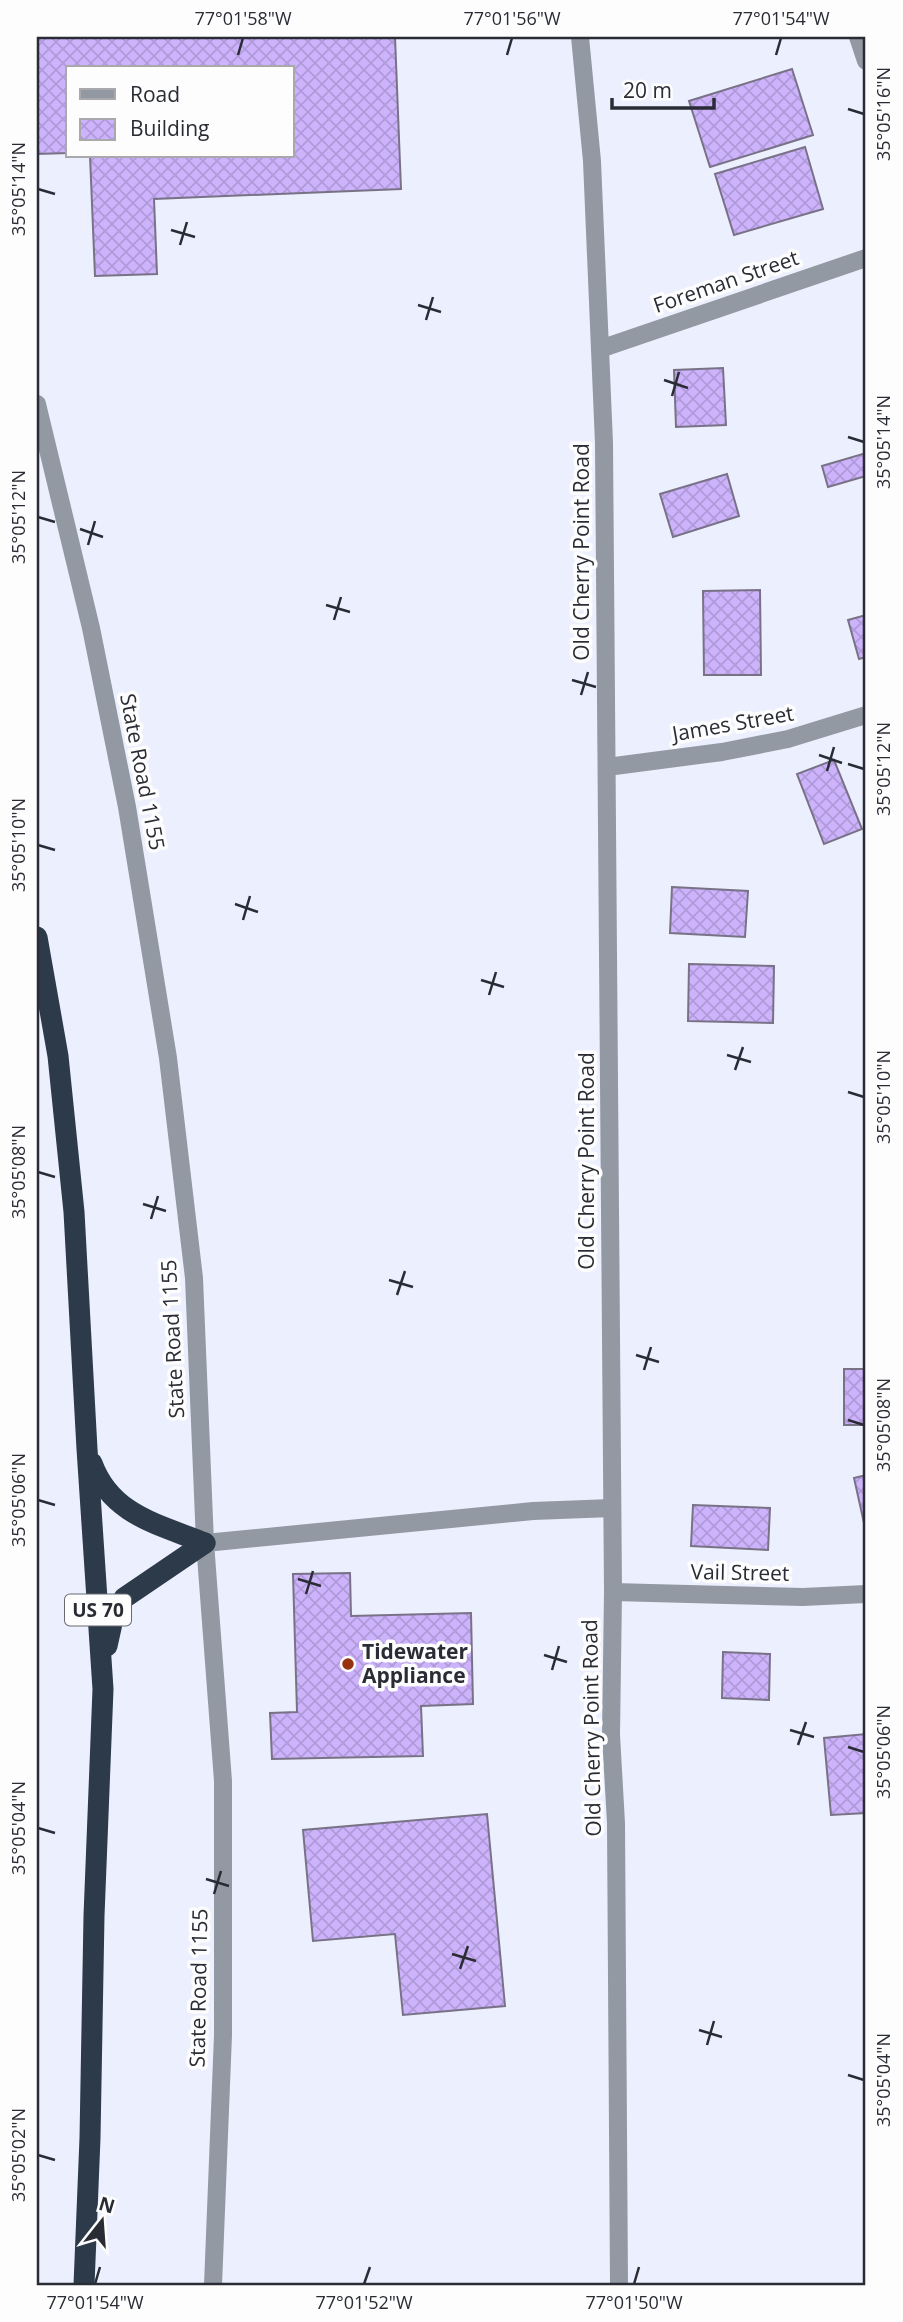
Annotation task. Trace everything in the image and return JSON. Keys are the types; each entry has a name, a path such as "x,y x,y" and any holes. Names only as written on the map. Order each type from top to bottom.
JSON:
{"highway":[{"name":"US 70","path":"37,937 58,1056 74,1212 103,1689 84,2285"},
{"path":"87,1449 104,1487 117,1503 134,1515 205,1543"},
{"path":"103,1689 107,1643 113,1619 124,1598 205,1543"}],"street":[{"name":"Old Cherry Point Road","path":"580,37 592,161 604,443 613,1592 611,1735 616,1823 619,2285"},
{"path":"859,37 866,61"},
{"name":"Foreman Street","path":"600,349 866,258"},
{"name":"State Road 1155","path":"37,404 94,642 127,807 167,1058 194,1278 205,1543 223,1781 223,2035 214,2285"},
{"name":"James Street","path":"607,767 722,752 788,739 866,715"},
{"path":"205,1543 533,1511 612,1508"},
{"name":"Vail Street","path":"613,1592 803,1597 866,1594"}],"building":[{"path":"37,37 395,37 401,189 154,199 157,274 95,276 90,158 294,158 294,66 66,66 66,153 37,154"},
{"path":"792,69 813,135 710,167 689,101"},
{"path":"805,147 823,209 734,235 715,174"},
{"path":"723,368 726,425 676,427 674,370"},
{"path":"866,453 866,476 828,487 822,466"},
{"path":"727,474 739,516 673,537 660,494"},
{"path":"760,590 761,675 704,675 703,591"},
{"path":"866,615 866,657 859,659 848,620"},
{"path":"834,760 862,829 824,844 797,774"},
{"path":"672,887 748,891 745,937 670,933"},
{"path":"689,964 774,966 773,1023 688,1021"},
{"path":"844,1369 866,1369 866,1425 844,1425"},
{"path":"866,1475 866,1522 864,1523 854,1478"},
{"path":"693,1505 770,1508 768,1550 691,1546"},
{"path":"350,1573 351,1616 471,1613 473,1704 421,1706 423,1756 272,1759 270,1713 297,1712 293,1574"},
{"path":"723,1652 770,1654 769,1700 722,1698"},
{"path":"866,1734 866,1813 831,1815 824,1738"},
{"path":"487,1814 505,2006 403,2015 395,1934 313,1941 303,1830"}],"place":[{"name":"Tidewater Appliance","path":"348,1664"}]}
